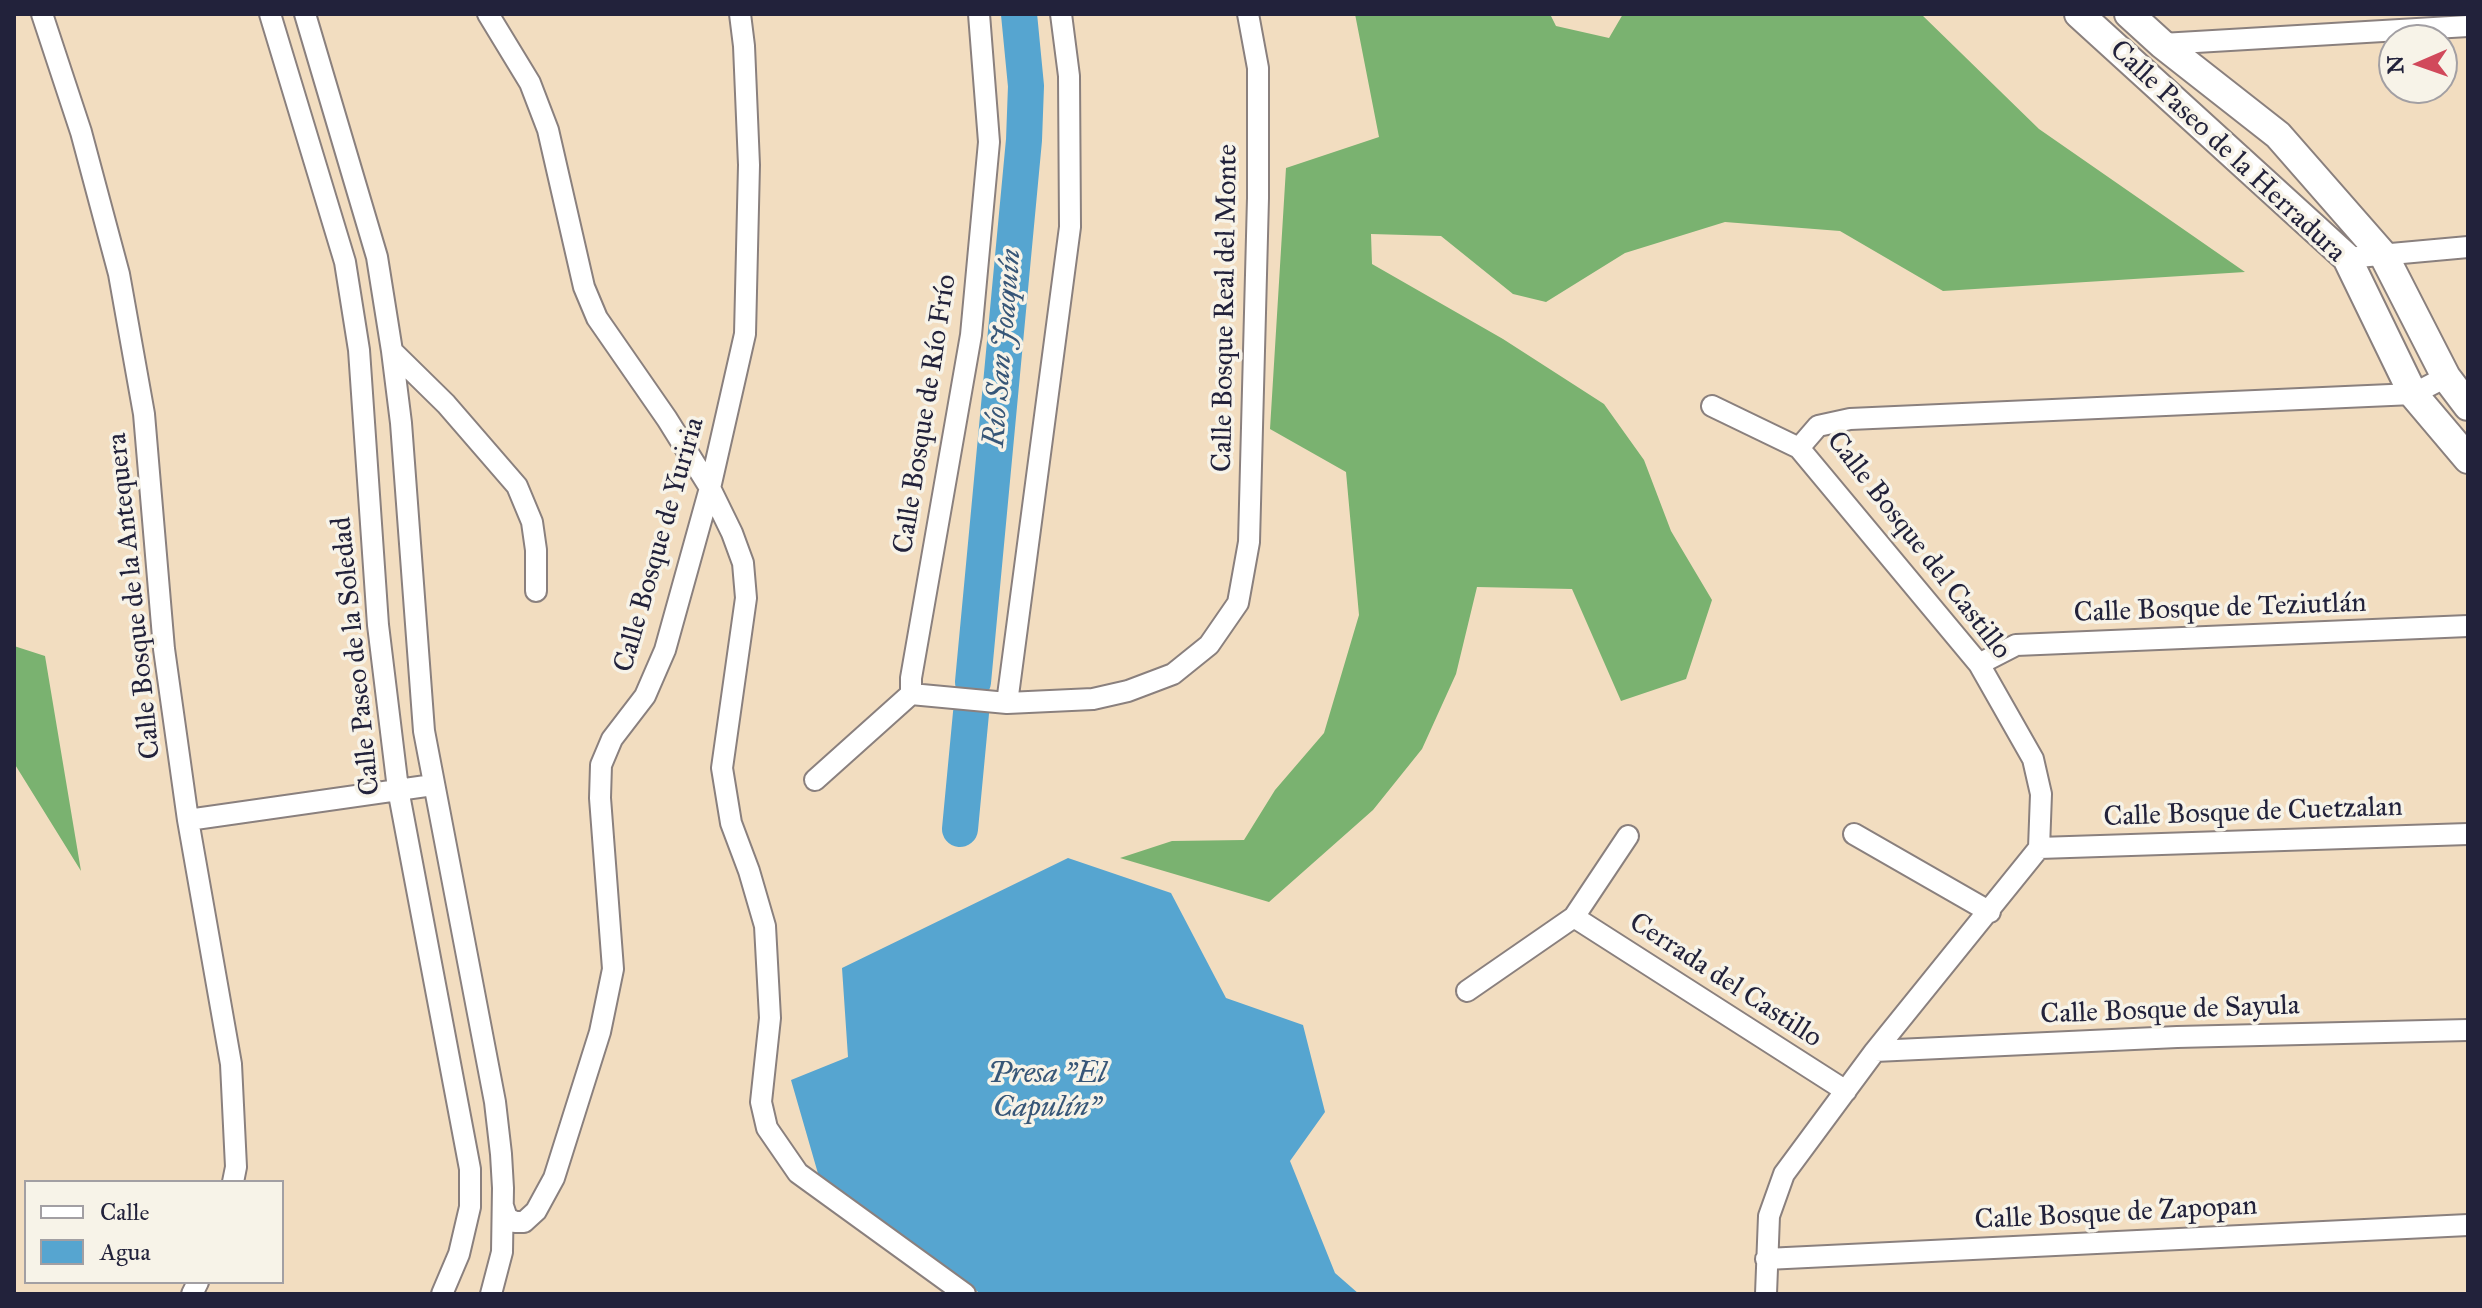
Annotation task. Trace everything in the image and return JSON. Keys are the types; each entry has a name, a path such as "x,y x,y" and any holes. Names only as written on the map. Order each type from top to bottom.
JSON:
{"main road":[{"name":"Calle Paseo de la Herradura","path":"2079,14 2347,258 2413,394 2467,456"},
{"name":"Calle Paseo de la Herradura","path":"2129,14 2162,44 2278,135 2384,256 2446,377 2468,406"}],"street":[{"name":"Calle Bosque de la Antequera","path":"42,14 81,132 119,274 144,414 164,649 188,820 231,1064 236,1167 233,1180"},
{"name":"Calle Paseo de la Soledad","path":"270,14 345,262 359,350 378,625 398,789 470,1169 470,1207 459,1254 442,1294"},
{"path":"305,14 377,257 392,351 401,423 424,731 495,1102 501,1154 502,1252 491,1294"},
{"path":"488,14 530,83 548,130 584,287 597,318 710,488 743,563 746,598 722,768 731,823 765,926 770,1018 761,1102 767,1128 798,1173 965,1294"},
{"name":"Calle Bosque de Yuriria","path":"503,1206 507,1218 515,1222 524,1222 536,1211 554,1178 600,1032 613,969 600,798 601,765 612,739 645,696 665,650 710,488 745,334 749,165 740,14"},
{"name":"Calle Bosque de Río Frío","path":"911,694 913,663 971,335 989,142 979,14"},
{"path":"815,780 911,694 1007,703 1070,227 1069,76 1061,14"},
{"name":"Calle Bosque Real del Monte","path":"1007,703 1093,699 1128,691 1173,674 1209,645 1238,603 1249,542 1258,198 1258,68 1248,14"},
{"path":"2162,44 2468,26"},
{"path":"2347,258 2468,247"},
{"path":"392,351 446,404 517,486 532,522 536,591"},
{"path":"2413,394 2446,377"},
{"name":"Calle Bosque del Castillo","path":"2039,848 2041,794 2033,759 1979,664 1799,448 1818,426 1850,419 2413,394"},
{"path":"1712,406 1799,448"},
{"name":"Calle Bosque de Teziutlán","path":"1979,664 2016,645 2468,626"},
{"path":"188,820 433,785"},
{"path":"1854,834 1990,912"},
{"name":"Calle Bosque de Cuetzalan","path":"2039,848 2468,834"},
{"path":"1467,991 1574,917 1628,836"},
{"path":"1766,1294 1769,1216 1784,1174 1875,1051 2039,848"},
{"name":"Cerrada del Castillo","path":"1574,917 1846,1091"},
{"name":"Calle Bosque de Sayula","path":"1875,1051 2177,1037 2468,1030"},
{"name":"Calle Bosque de Zapopan","path":"1766,1259 2468,1225"}],"green space":[{"path":"1355,14 1550,14 1556,26 1609,38 1623,14 1921,14 2039,129 2245,272 1943,291 1840,231 1725,222 1625,253 1546,302 1513,294 1441,236 1371,234 1372,264 1503,339 1604,404 1644,460 1671,531 1712,600 1686,679 1621,701 1572,589 1477,587 1456,674 1422,749 1373,810 1269,902 1120,858 1172,841 1244,840 1275,790 1324,733 1359,615 1346,472 1270,429 1286,168 1379,137"},
{"path":"14,646 45,656 81,871 14,763"}],"water":[{"name":"Presa \"El Capulín\"","path":"1068,858 1171,893 1226,998 1303,1025 1325,1112 1290,1161 1335,1273 1359,1294 981,1294 819,1177 791,1080 848,1057 842,968"}],"waterway":[{"name":"Río San Joaquín","path":"973,682 1024,140 1026,86 1019,14"},
{"name":"Río San Joaquín","path":"960,829 971,713"}]}
